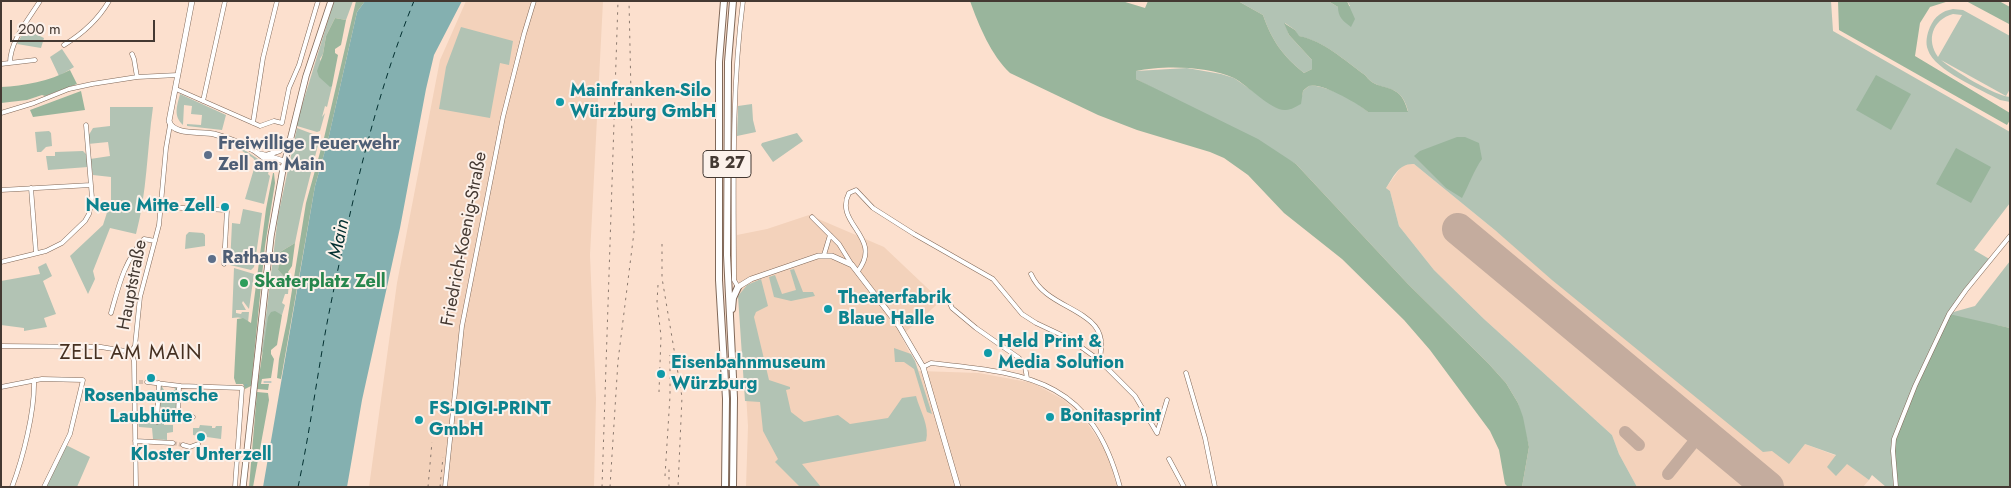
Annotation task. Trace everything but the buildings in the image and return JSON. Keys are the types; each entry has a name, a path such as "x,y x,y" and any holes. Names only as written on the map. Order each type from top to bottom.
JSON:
{"highway":[{"name":"B 27","path":"724,1 719,62 719,280 726,399 725,487"},
{"name":"B 27","path":"733,1 727,104 727,273 734,398 733,487"},
{"path":"729,326 733,322 733,298 738,287"}],"main road":[{"path":"243,487 271,236 284,161 306,76 331,1"}],"street":[{"path":"10,63 10,53 14,43 40,1"},
{"path":"64,46 102,13 109,1"},
{"name":"Hauptstraße","path":"136,487 136,382 131,352 135,346 140,297 155,241 161,207 169,121 192,1"},
{"path":"203,101 225,1"},
{"path":"253,123 263,58 277,1"},
{"path":"176,89 260,126 274,120 282,123 289,88 299,66 318,1"},
{"name":"Friedrich-Koenig-Straße","path":"445,487 462,326 501,126 534,1"},
{"path":"743,1 737,55 734,280 738,287 767,272 824,255 832,256 852,265"},
{"path":"132,54 137,77"},
{"path":"1,64 35,60"},
{"path":"1,113 78,86 137,77 178,75"},
{"path":"170,125 176,129 207,133 239,142 271,164 283,169"},
{"path":"1,262 36,253 62,243 85,221 89,214 92,198 86,126"},
{"path":"266,155 279,151 289,141"},
{"path":"254,151 284,161"},
{"path":"1,190 91,185"},
{"path":"31,188 36,253"},
{"path":"858,271 865,262 867,254 863,241 848,216 845,200 849,193 856,190 873,208 993,279 1022,314 1036,323 1070,339 1099,360 1135,396 1157,433 1167,400"},
{"path":"161,207 227,210 224,264"},
{"path":"812,217 839,244 852,265 899,326 923,366 958,487"},
{"path":"824,255 830,235"},
{"path":"1896,487 1893,445 1915,386 1949,314 1974,279 2010,236"},
{"path":"111,313 118,283 132,255 144,239 155,241"},
{"path":"1031,274 1034,282 1049,296 1083,316 1098,328 1102,334 1103,348 1099,360"},
{"path":"948,300 952,308 976,328 1019,358 1025,367 1026,378"},
{"path":"1,346 101,347 131,352"},
{"path":"923,366 931,363 1008,373 1041,382 1059,392 1079,407 1094,426 1113,460 1120,487"},
{"path":"1186,373 1205,438 1215,487"},
{"path":"1,387 52,378 83,380 70,434 44,487"},
{"path":"12,487 22,455 34,395 34,380"},
{"path":"147,382 179,386 242,388 235,487"},
{"path":"157,422 158,383"},
{"path":"179,386 178,416 193,417"},
{"path":"135,441 173,443"},
{"path":"183,445 190,447 198,444"},
{"path":"1169,459 1184,487"}],"shaded area":[{"path":"466,1 603,1 590,255 596,399 594,487 369,487 397,283 440,60"},
{"path":"1407,163 1414,164 1496,231 1805,444 1837,456 1869,480 1863,487 1637,487 1619,454 1612,435 1484,319 1434,270 1399,226 1390,191 1386,188 1401,167"},
{"path":"809,215 884,247 941,301 901,336 919,371 979,373 1033,383 1064,400 1085,420 1107,452 1117,487 746,487 748,426 739,280 736,280 737,235 767,229"}],"green space":[{"path":"334,1 353,1 346,20 335,18 326,36 323,54 320,59 330,86 332,86 327,107 325,106 322,117 325,113 320,131 317,132 297,126 297,122"},
{"path":"356,1 365,1 357,12 328,140 315,186 281,379 277,378 279,359 306,203 324,138"},
{"path":"970,1 1122,1 1145,8 1148,1 1238,1 1263,15 1270,33 1279,47 1304,73 1312,69 1312,60 1289,35 1284,23 1295,30 1299,36 1317,42 1334,52 1371,81 1400,95 1408,112 1368,112 1331,90 1309,86 1303,91 1301,104 1286,110 1274,107 1234,78 1212,71 1172,67 1136,71 1136,79 1258,139 1296,164 1408,284 1488,363 1506,383 1518,403 1523,417 1529,447 1522,487 1508,487 1505,484 1499,450 1490,431 1430,350 1404,320 1342,259 1284,213 1248,175 1224,158 1210,152 1137,130 1098,115 1010,73 991,49"},
{"path":"1238,1 1328,1 1338,7 1350,6 1347,1 1831,1 1833,31 2010,132 2010,203 1974,250 1991,260 1950,313 1975,306 2010,261 2010,328 1996,325 1896,487 1886,487 1872,475 1869,480 1847,464 1836,476 1827,467 1836,455 1805,444 1789,464 1772,451 1763,452 1552,280 1414,164 1409,164 1397,171 1386,188 1390,191 1399,226 1434,270 1484,319 1612,435 1619,454 1637,487 1522,487 1529,447 1518,403 1506,383 1488,363 1408,284 1296,164 1136,79 1136,71 1187,68 1234,78 1277,108 1302,96 1303,91 1310,85 1341,94 1368,112 1408,111 1404,101 1395,91 1376,85 1341,57 1316,42 1298,36 1295,30 1285,23 1289,35 1312,60 1312,69 1304,73 1279,47 1270,33 1263,15"},
{"path":"1328,1 1347,1 1355,19 1351,27 1339,14 1338,7"},
{"path":"1838,1 1949,1 1930,7 1920,23 1915,56 2010,113 2010,120 2007,125 1839,30"},
{"path":"1966,1 1999,1 2010,7 2009,24"},
{"path":"1949,10 1963,10 2010,36 2010,89 2006,96 1941,60 1964,76 2003,96 2010,97 2010,102 2000,100 1960,79 1939,65 1932,57 1927,44 1929,30 1937,17","holes":["1953,14 1962,15 1938,57 1932,44 1933,31 1940,21 1946,17"]},
{"path":"335,18 346,20 341,45 335,49 335,53 338,55 332,86 330,87 319,77 317,71 323,54 326,36"},
{"path":"461,27 513,41 509,65 500,63 490,118 439,109 446,67"},
{"path":"25,29 44,38 41,48 17,44"},
{"path":"62,49 74,67 59,76 50,57"},
{"path":"70,70 77,84 45,96 1,103 1,87 37,82"},
{"path":"1876,75 1911,94 1891,130 1856,110"},
{"path":"81,91 85,110 33,117 30,110"},
{"path":"180,94 226,115 222,130 187,126 187,124 201,125 202,115 191,114 192,106 184,105 183,125 177,114"},
{"path":"752,104 756,132 737,136 738,106"},
{"path":"110,107 153,107 145,187 136,234 110,228 93,271 95,279 88,294 70,256 103,225 111,200 111,177 93,175 90,159 110,156 108,142 88,144 87,138 93,128 110,126"},
{"path":"297,128 318,136 319,141 295,243 280,252 278,270 289,282 288,294 285,294 282,303 285,305 282,315 276,313 261,357 278,216"},
{"path":"49,131 51,133 52,146 37,152 35,132"},
{"path":"797,133 803,141 773,162 761,145 762,143"},
{"path":"1457,137 1465,137 1479,143 1482,159 1462,198 1446,188 1414,156 1420,151"},
{"path":"234,143 270,167 264,204 245,199 256,162 233,145"},
{"path":"1956,148 1991,167 1971,203 1936,184"},
{"path":"83,151 86,154 88,167 48,170 46,156 55,156 55,152"},
{"path":"273,173 275,183 265,246 251,386 245,389 243,384 236,384 234,378 237,319 243,318 251,323 266,209"},
{"path":"243,209 262,213 255,262 251,270 230,265 232,223 240,224"},
{"path":"189,232 203,233 205,235 205,246 185,249 186,235"},
{"path":"295,243 292,266 288,272 290,275 289,282 278,270 280,252"},
{"path":"46,263 52,276 43,281 56,314 44,318 47,327 24,331 24,328 1,325 1,281 40,274 38,267"},
{"path":"234,268 254,274 249,309 243,301 242,303 246,310 236,310 236,313 241,314 242,312 249,312 248,323 240,318 232,318"},
{"path":"794,269 803,292 813,292 815,296 791,301 774,297 769,277 775,275 782,294 796,290 790,270"},
{"path":"761,279 768,306 756,312 754,317 769,380 790,387 790,389 786,390 791,412 804,422 838,415 850,424 888,418 902,398 916,396 926,424 926,441 802,464 821,487 800,487 775,462 778,459 763,431 760,402 745,401 738,296 747,285"},
{"path":"275,311 282,315 277,345 271,350 274,359 271,378 262,379 261,384 269,384 268,390 257,389 268,317 271,312"},
{"path":"1949,314 2010,328 2010,487 1896,487 1893,451 1897,429"},
{"path":"894,348 911,354 932,414 927,412 914,369 904,362 895,362"},
{"path":"161,385 164,390 175,390 174,386 178,386 176,414 166,413 160,406"},
{"path":"257,392 268,393 269,400 253,487 249,487"},
{"path":"138,421 164,422 164,425 173,425 173,432 167,433 167,440 153,439 152,428 139,427"},
{"path":"200,425 212,426 212,428 222,426 221,439 193,435 193,428 199,428"},
{"path":"66,445 90,457 77,487 45,487"}],"water":[{"name":"Main","path":"365,1 462,1 434,55 400,228 362,400 347,487 263,487 315,186 328,140 357,12"}],"waterway":[{"path":"264,382 271,382"}],"ferry route":[{"path":"298,487 330,308 355,191 375,114 414,1"}],"taxiway":[{"path":"1625,432 1639,445"},
{"path":"1668,474 1702,432"}],"runway":[{"path":"1458,229 1768,487"}],"tunnel":[{"path":"139,382 147,382"},
{"path":"173,443 183,445"}],"railway":[{"path":"602,487 618,1"},
{"path":"610,487 618,361 634,232 629,1"},
{"path":"662,244 662,278 682,397 678,487"},
{"path":"658,285 657,302 661,336 659,392"},
{"path":"665,476 670,396 670,355"},
{"path":"428,487 432,442"},
{"path":"440,487 443,457"},
{"path":"669,468 669,487"}],"place":[{"name":"Mainfranken-Silo Würzburg GmbH","path":"560,102"},
{"name":"Freiwillige Feuerwehr Zell am Main","path":"208,155"},
{"name":"Neue Mitte Zell","path":"225,207"},
{"name":"Rathaus","path":"212,259"},
{"name":"Skaterplatz Zell","path":"244,283"},
{"name":"Theaterfabrik Blaue Halle","path":"828,309"},
{"name":"Held Print & Media Solution","path":"988,353"},
{"name":"Eisenbahnmuseum Würzburg","path":"661,374"},
{"name":"Rosenbaumsche Laubhütte","path":"151,378"},
{"name":"Bonitasprint","path":"1050,417"},
{"name":"FS-DIGI-PRINT GmbH","path":"419,420"},
{"name":"Kloster Unterzell","path":"201,437"}],"district":[{"name":"ZELL AM MAIN","path":"131,354"}]}
